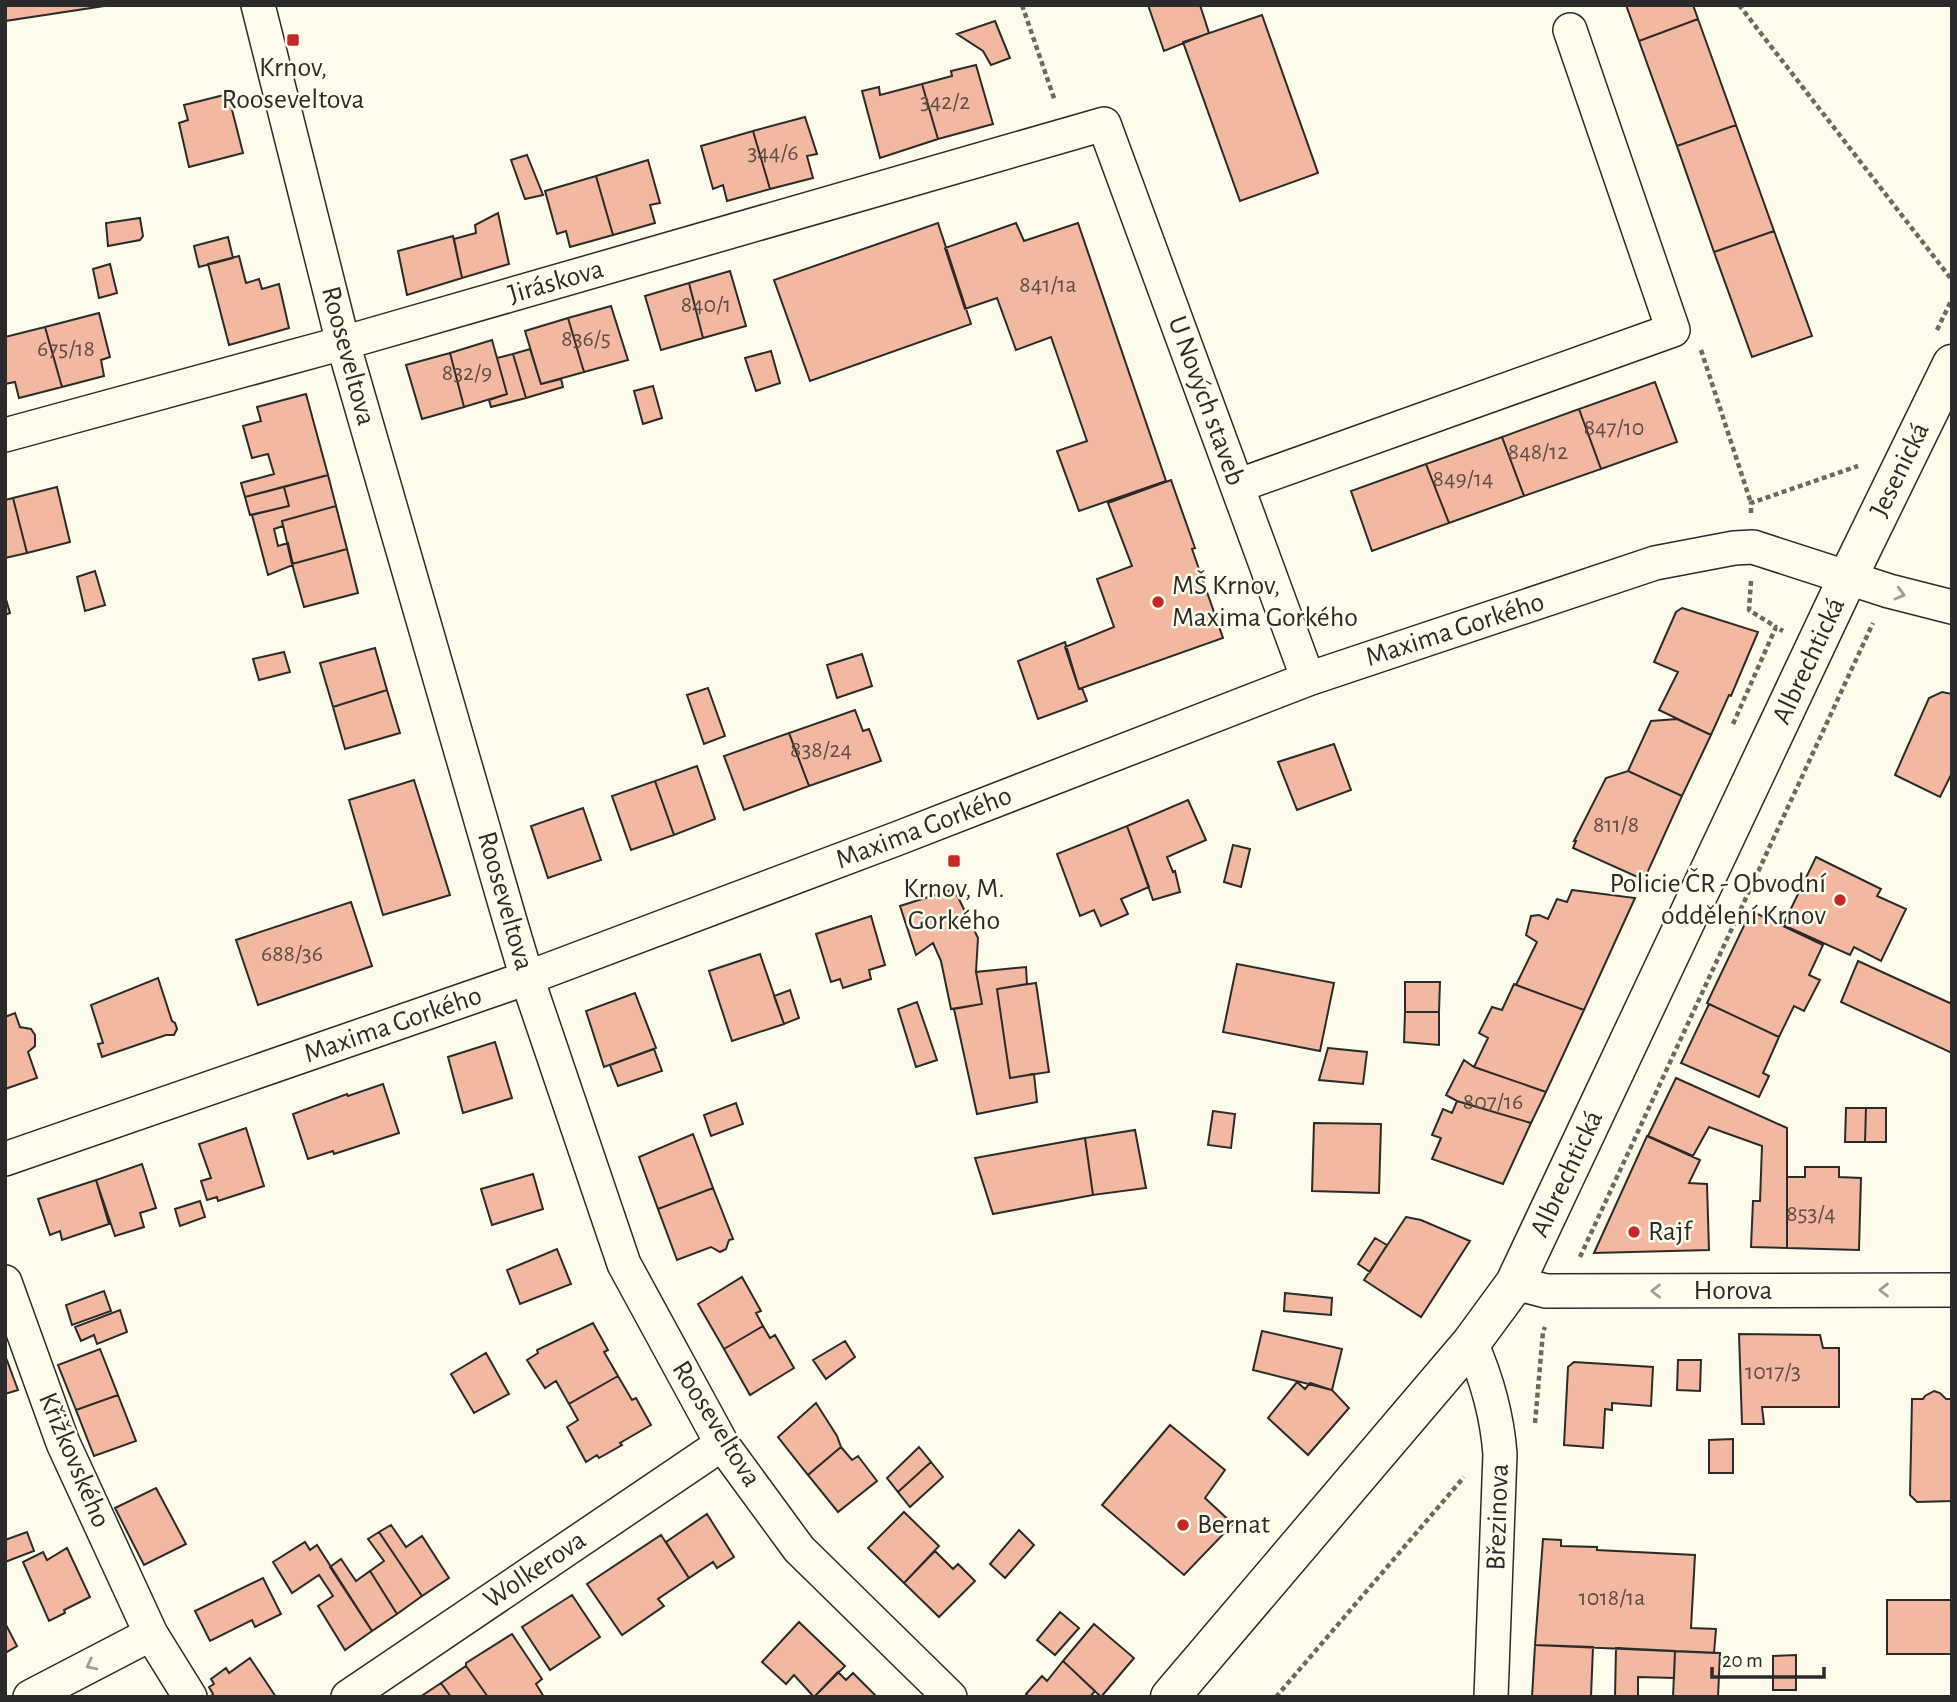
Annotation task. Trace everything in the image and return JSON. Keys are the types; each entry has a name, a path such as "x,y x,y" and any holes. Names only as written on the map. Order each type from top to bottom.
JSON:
{"main road":[{"name":"Jesenická","path":"1849,577 1943,350"},
{"name":"Albrechtická","path":"1170,1697 1471,1343 1515,1283 1849,577"}],"street":[{"name":"Rooseveltova","path":"258,5 343,343 527,978 624,1264 722,1444 799,1549 950,1697"},
{"path":"1237,486 1673,330 1570,30"},
{"name":"Jiráskova","path":"5,435 343,343 1104,124"},
{"name":"U Nových staveb","path":"1104,124 1308,679"},
{"name":"Maxima Gorkého","path":"5,1158 527,978 1308,679 1655,564 1734,548 1753,547 1889,591 1952,607"},
{"name":"Křižkovského","path":"5,1282 63,1443 151,1634 190,1697"},
{"name":"Horova","path":"1515,1283 1546,1292 1952,1290"},
{"name":"Březinova","path":"1471,1343 1490,1392 1500,1454 1491,1697"},
{"name":"Wolkerova","path":"348,1697 722,1444"},
{"path":"30,1697 151,1634"}],"path":[{"path":"1022,5 1066,135"},
{"path":"1739,5 1952,280"},
{"path":"1943,350 1952,299"},
{"path":"1673,330 1696,334 1751,503 1753,547 1749,610 1776,627 1816,646"},
{"path":"1751,503 1863,464"},
{"path":"1276,1697 1459,1479 1500,1454 1533,1440 1543,1332 1564,1292 1889,591"},
{"path":"1731,728 1776,627"}],"building":[{"path":"5,5 111,5 5,21"},
{"path":"1148,5 1200,5 1209,33 1164,51"},
{"path":"1626,5 1693,5 1698,19 1639,41"},
{"path":"1262,15 1318,173 1240,201 1183,42"},
{"path":"1698,19 1736,125 1677,146 1639,41"},
{"path":"995,21 1010,58 991,65 983,51 957,34"},
{"path":"976,65 993,124 938,139 922,84 952,76 951,71"},
{"path":"922,84 938,139 880,158 862,91 879,87 880,95"},
{"path":"228,94 243,153 189,167 179,123 188,120 184,105"},
{"path":"805,117 817,154 807,156 813,178 770,189 753,131"},
{"path":"1736,125 1774,231 1714,252 1677,146"},
{"path":"753,131 770,189 727,201 723,185 713,189 701,146"},
{"path":"527,155 543,195 525,199 511,160"},
{"path":"648,160 660,203 650,205 655,223 613,235 596,176"},
{"path":"596,176 613,235 570,247 566,231 557,234 545,191"},
{"path":"498,213 509,264 462,278 454,239 476,233 475,225"},
{"path":"140,218 143,236 140,240 108,246 106,223"},
{"path":"938,223 971,324 810,381 774,280"},
{"path":"1016,223 1024,241 1078,223 1166,481 1079,511 1057,451 1087,441 1051,337 1016,350 997,298 965,309 945,248"},
{"path":"1774,231 1812,336 1752,357 1714,252"},
{"path":"453,236 462,278 407,295 398,251"},
{"path":"228,237 233,258 199,267 194,246"},
{"path":"239,256 246,283 259,279 262,289 279,284 289,328 229,345 208,264"},
{"path":"110,264 117,293 99,298 93,269"},
{"path":"730,271 746,326 703,338 689,283"},
{"path":"689,283 703,338 661,350 645,296"},
{"path":"611,306 628,360 584,372 568,318"},
{"path":"99,313 110,357 101,360 104,376 62,387 45,327"},
{"path":"568,318 584,372 541,384 525,331"},
{"path":"45,327 62,387 19,398 15,382 5,384 5,337"},
{"path":"492,340 507,394 464,407 450,353"},
{"path":"530,349 541,384 561,379 563,387 526,398 513,354"},
{"path":"771,351 780,383 756,391 745,358"},
{"path":"450,353 464,407 422,419 406,365"},
{"path":"513,354 526,398 491,407 489,400 507,394 497,358"},
{"path":"1655,382 1677,442 1601,469 1579,409"},
{"path":"653,386 662,418 643,424 634,391"},
{"path":"306,394 328,475 245,497 241,483 274,474 268,454 252,458 243,426 261,421 257,407"},
{"path":"1579,409 1601,469 1524,496 1502,437"},
{"path":"1502,437 1524,496 1449,523 1426,464"},
{"path":"1426,464 1449,523 1372,551 1351,491"},
{"path":"328,475 336,506 282,521 283,526 274,529 278,546 288,543 293,565 268,575 252,515 289,506 284,487"},
{"path":"1171,480 1223,638 1079,689 1065,647 1114,627 1097,579 1132,566 1108,503"},
{"path":"57,487 70,542 27,553 13,498"},
{"path":"284,487 289,506 250,515 245,497"},
{"path":"13,498 27,553 5,558 5,500"},
{"path":"336,506 347,549 292,564 282,521"},
{"path":"347,549 358,593 304,607 292,564"},
{"path":"95,571 105,605 85,611 77,577"},
{"path":"5,596 10,613 5,615"},
{"path":"1682,608 1758,632 1711,735 1659,710 1678,672 1654,662 1676,612"},
{"path":"1065,642 1079,689 1082,688 1087,701 1038,719 1018,661"},
{"path":"375,648 387,690 333,707 320,663"},
{"path":"284,652 290,672 259,680 253,659"},
{"path":"862,654 872,686 837,698 827,665"},
{"path":"708,688 725,736 704,744 687,695"},
{"path":"387,690 400,733 345,749 333,707"},
{"path":"1942,692 1952,694 1952,773 1940,797 1895,775 1929,698"},
{"path":"855,710 863,731 869,729 881,761 809,786 789,733"},
{"path":"1677,719 1711,735 1682,796 1628,771 1651,721"},
{"path":"789,733 809,786 744,810 724,756"},
{"path":"1334,744 1351,790 1297,810 1278,762"},
{"path":"697,766 715,819 674,835 655,781"},
{"path":"1628,771 1682,796 1644,880 1573,848 1606,778"},
{"path":"414,780 450,895 383,915 349,800"},
{"path":"655,781 674,835 631,850 612,796"},
{"path":"1188,800 1206,840 1167,857 1173,872 1175,871 1180,892 1153,900 1127,826"},
{"path":"583,808 601,860 548,878 531,826"},
{"path":"1127,826 1149,887 1121,899 1128,914 1101,926 1094,910 1080,916 1057,854"},
{"path":"1233,845 1250,849 1241,887 1224,882"},
{"path":"1816,857 1881,889 1877,896 1906,909 1881,961 1854,947 1850,955 1783,925"},
{"path":"954,889 978,938 976,972 982,1004 951,1009 941,961 933,943 916,955 900,906"},
{"path":"1572,890 1635,898 1584,1010 1516,985 1537,942 1526,935 1531,916 1539,915 1548,919 1557,899 1567,902"},
{"path":"351,902 372,966 258,1005 236,940"},
{"path":"1751,911 1823,945 1809,975 1820,980 1804,1011 1794,1006 1779,1037 1707,1003"},
{"path":"871,916 885,965 869,970 871,979 843,988 840,979 831,982 816,934"},
{"path":"760,954 784,1024 732,1041 709,971"},
{"path":"1858,961 1952,1004 1952,1053 1841,1002"},
{"path":"1237,964 1334,983 1320,1051 1223,1032"},
{"path":"1026,967 1027,984 997,989 1010,1078 1034,1074 1037,1102 977,1114 954,1009 982,1004 976,972"},
{"path":"158,978 177,1029 174,1035 166,1035 102,1057 98,1044 103,1043 91,1005"},
{"path":"1405,982 1440,982 1439,1012 1405,1012"},
{"path":"1036,983 1049,1072 1010,1078 997,989"},
{"path":"1514,984 1584,1010 1546,1092 1474,1067 1488,1038 1479,1033 1492,1007 1502,1010"},
{"path":"790,990 799,1018 784,1024 774,996"},
{"path":"635,993 656,1048 604,1067 586,1011"},
{"path":"917,1002 937,1060 916,1067 898,1009"},
{"path":"1709,1004 1779,1037 1763,1073 1769,1076 1759,1097 1681,1063"},
{"path":"1405,1012 1439,1012 1439,1045 1404,1042"},
{"path":"15,1013 20,1027 31,1029 35,1035 35,1046 28,1052 37,1078 5,1089 5,1017"},
{"path":"495,1042 512,1098 463,1113 448,1057"},
{"path":"1328,1048 1367,1052 1363,1084 1319,1080"},
{"path":"654,1049 662,1071 618,1086 610,1065"},
{"path":"1464,1060 1474,1067 1546,1092 1531,1123 1457,1101 1446,1095"},
{"path":"1676,1078 1787,1128 1787,1248 1751,1247 1753,1201 1760,1201 1762,1146 1709,1127 1693,1156 1648,1136"},
{"path":"383,1084 399,1133 334,1154 333,1151 308,1159 293,1114"},
{"path":"1457,1101 1531,1123 1503,1184 1432,1159 1441,1138 1432,1135 1443,1109 1452,1113"},
{"path":"736,1103 743,1124 711,1136 704,1115"},
{"path":"1846,1108 1866,1108 1865,1142 1845,1142"},
{"path":"1866,1108 1886,1108 1886,1142 1865,1142"},
{"path":"1213,1111 1235,1114 1231,1148 1208,1145"},
{"path":"1314,1123 1381,1124 1379,1193 1312,1191"},
{"path":"246,1128 264,1186 218,1201 217,1197 207,1200 201,1181 211,1178 199,1144"},
{"path":"1135,1130 1146,1188 1093,1195 1085,1138"},
{"path":"693,1134 713,1188 658,1209 639,1157"},
{"path":"1647,1136 1700,1160 1689,1183 1707,1184 1709,1250 1594,1253"},
{"path":"1085,1138 1093,1195 993,1214 975,1158"},
{"path":"142,1164 156,1208 140,1213 144,1227 115,1236 96,1180"},
{"path":"1805,1167 1839,1167 1839,1177 1861,1178 1859,1250 1787,1248 1787,1177 1805,1177"},
{"path":"533,1174 543,1209 492,1225 481,1189"},
{"path":"96,1180 109,1224 62,1240 60,1231 50,1235 38,1199"},
{"path":"713,1188 733,1239 729,1240 726,1249 720,1252 711,1247 677,1260 658,1209"},
{"path":"200,1201 205,1217 180,1226 175,1209"},
{"path":"1406,1217 1421,1220 1470,1241 1421,1317 1364,1280"},
{"path":"1375,1238 1387,1245 1370,1272 1358,1264"},
{"path":"557,1249 571,1284 520,1304 507,1270"},
{"path":"742,1277 761,1311 756,1313 763,1326 724,1349 698,1304"},
{"path":"104,1291 111,1311 72,1325 66,1305"},
{"path":"1285,1293 1332,1298 1331,1315 1284,1311"},
{"path":"120,1310 127,1332 97,1344 94,1335 81,1341 75,1327"},
{"path":"593,1323 608,1350 604,1352 618,1376 569,1404 556,1381 545,1388 527,1360 538,1353 537,1350"},
{"path":"763,1326 770,1338 775,1335 794,1368 750,1395 724,1349"},
{"path":"1262,1331 1342,1349 1332,1390 1253,1370"},
{"path":"1739,1334 1820,1335 1823,1348 1839,1348 1839,1407 1762,1407 1764,1424 1742,1424"},
{"path":"845,1341 855,1357 826,1379 813,1360"},
{"path":"100,1349 118,1395 76,1410 58,1365"},
{"path":"486,1353 509,1394 474,1413 451,1374"},
{"path":"5,1355 18,1390 5,1394"},
{"path":"1678,1360 1701,1360 1700,1391 1677,1390"},
{"path":"1574,1362 1653,1367 1651,1406 1612,1403 1612,1410 1605,1409 1603,1448 1564,1445 1568,1367"},
{"path":"618,1376 632,1400 636,1398 651,1425 620,1443 622,1445 586,1462 567,1427 578,1420 569,1404"},
{"path":"1297,1382 1305,1389 1310,1383 1332,1390 1349,1408 1308,1455 1268,1418"},
{"path":"1934,1391 1946,1399 1952,1399 1952,1501 1917,1502 1910,1495 1912,1399 1923,1399"},
{"path":"118,1395 136,1441 94,1456 76,1410"},
{"path":"816,1403 841,1447 808,1475 778,1437"},
{"path":"1170,1425 1225,1470 1205,1498 1233,1524 1184,1575 1102,1505"},
{"path":"1733,1439 1733,1473 1709,1473 1709,1440"},
{"path":"841,1447 852,1460 858,1456 877,1481 838,1512 808,1475"},
{"path":"919,1447 931,1462 898,1492 887,1478"},
{"path":"931,1462 943,1477 910,1507 898,1492"},
{"path":"156,1488 186,1544 144,1565 115,1508"},
{"path":"904,1512 939,1546 904,1583 868,1548"},
{"path":"707,1514 734,1557 717,1568 713,1562 689,1578 666,1542"},
{"path":"391,1525 406,1547 422,1536 449,1578 422,1596 379,1532"},
{"path":"1019,1530 1034,1545 1005,1578 990,1564"},
{"path":"27,1532 34,1551 5,1562 5,1540"},
{"path":"379,1532 422,1596 397,1614 370,1571 384,1561 368,1539"},
{"path":"661,1535 689,1578 658,1599 664,1606 622,1635 587,1584"},
{"path":"1543,1539 1561,1540 1561,1546 1597,1547 1597,1550 1695,1555 1691,1628 1716,1629 1714,1653 1535,1645"},
{"path":"305,1542 310,1550 317,1545 372,1631 345,1650 318,1606 333,1596 319,1575 292,1593 273,1562"},
{"path":"67,1548 90,1597 49,1621 23,1562 43,1552 47,1560"},
{"path":"935,1551 953,1569 958,1564 975,1581 939,1617 904,1583"},
{"path":"341,1559 356,1581 370,1571 397,1614 372,1631 330,1567"},
{"path":"263,1578 281,1614 255,1627 252,1620 210,1641 195,1611"},
{"path":"572,1595 600,1637 550,1670 522,1627"},
{"path":"1887,1600 1952,1600 1952,1654 1887,1654"},
{"path":"1060,1612 1079,1628 1055,1655 1037,1640"},
{"path":"799,1622 845,1666 814,1697 794,1675 786,1684 762,1662"},
{"path":"5,1623 17,1646 5,1653"},
{"path":"1094,1624 1134,1658 1101,1697 1063,1661"},
{"path":"512,1634 542,1679 536,1684 544,1697 488,1697 466,1666 466,1663"},
{"path":"1535,1645 1593,1647 1591,1697 1532,1697"},
{"path":"1616,1648 1675,1651 1674,1678 1638,1677 1638,1697 1615,1697"},
{"path":"1675,1651 1720,1653 1718,1697 1673,1697"},
{"path":"1796,1655 1796,1690 1773,1690 1773,1656"},
{"path":"250,1658 276,1697 211,1697 213,1694 209,1687 214,1684 211,1679 226,1668 229,1673"},
{"path":"1063,1661 1095,1691 1090,1697 1029,1697 1026,1694 1042,1676 1047,1681"},
{"path":"466,1666 488,1697 451,1697 441,1683"},
{"path":"838,1672 846,1680 853,1673 877,1697 814,1697"},
{"path":"441,1683 451,1697 420,1697"}],"place":[{"name":"Krnov, Rooseveltova","path":"293,40"},
{"name":"MŠ Krnov, Maxima Gorkého","path":"1158,602"},
{"name":"Krnov, M. Gorkého","path":"954,861"},
{"name":"Policie ČR - Obvodní oddělení Krnov","path":"1840,900"},
{"name":"Rajf","path":"1634,1232"},
{"name":"Bernat","path":"1183,1525"}]}
